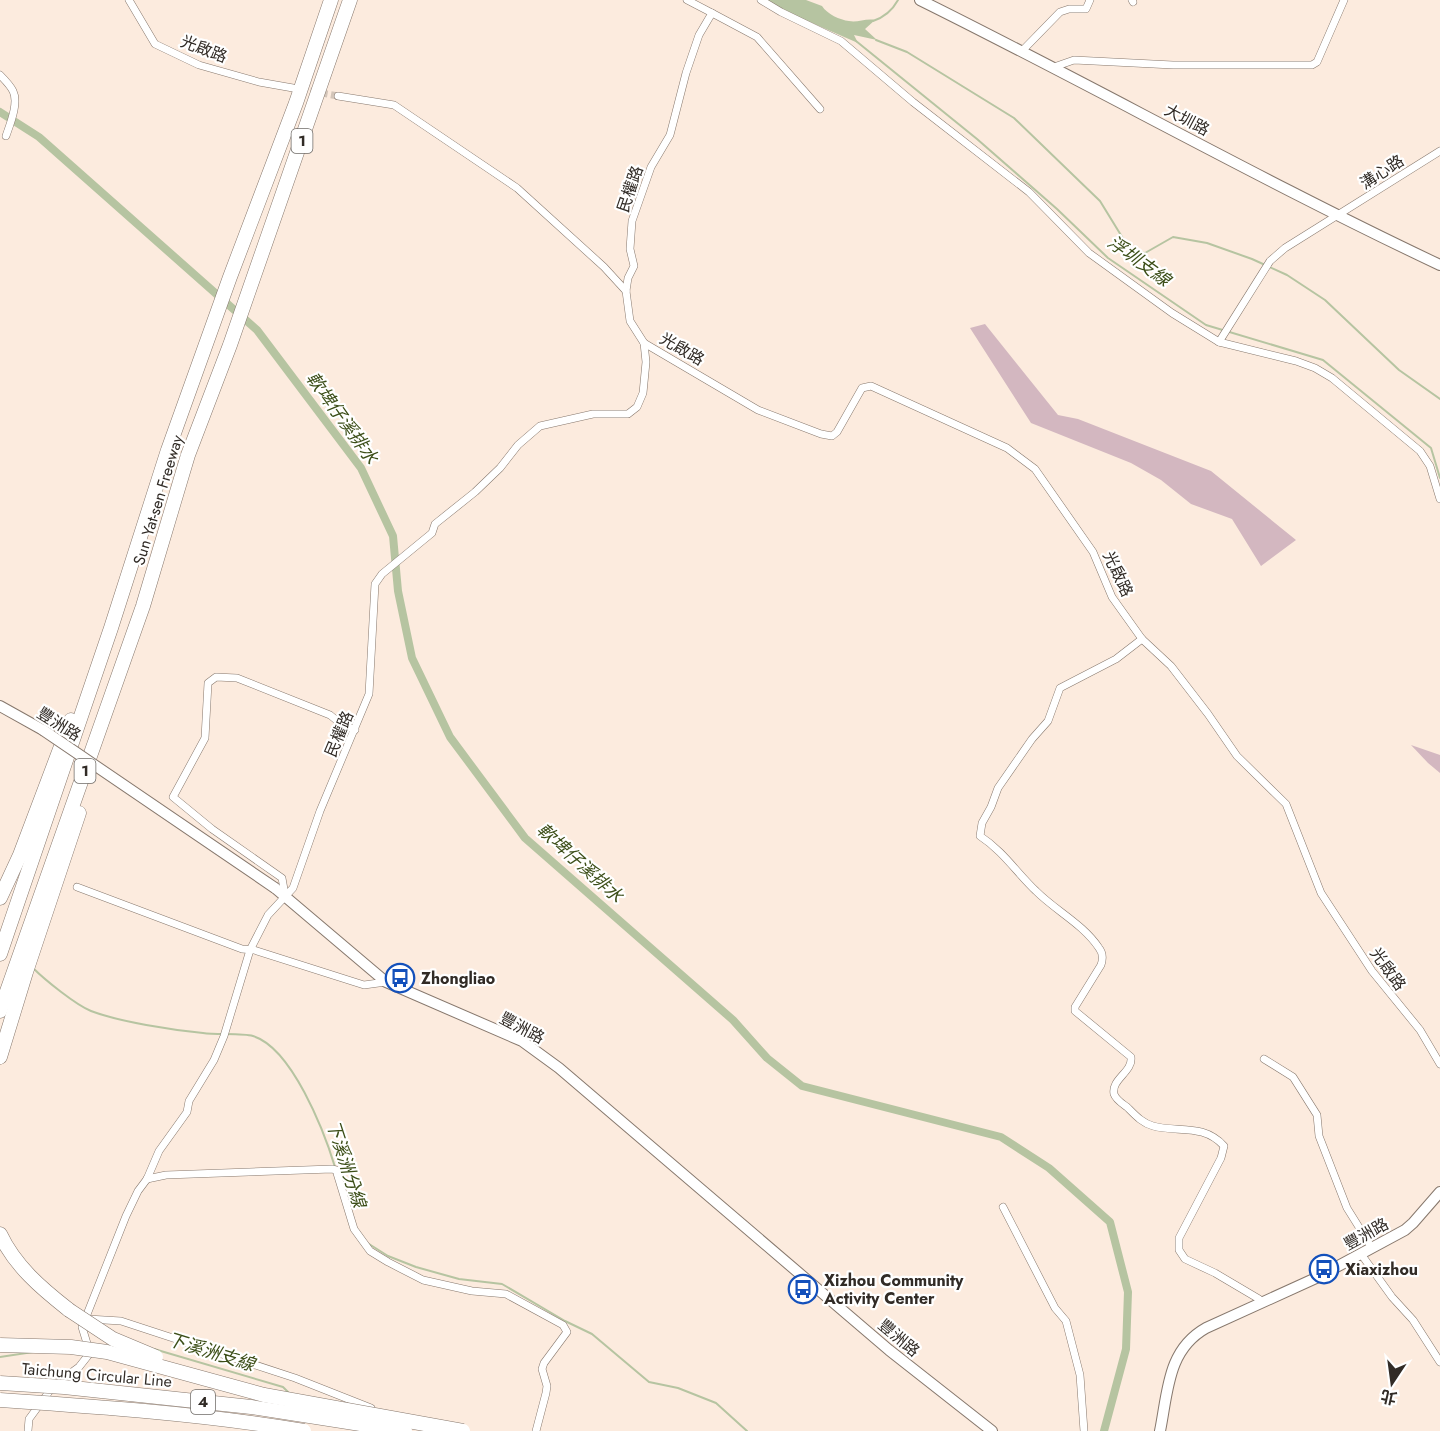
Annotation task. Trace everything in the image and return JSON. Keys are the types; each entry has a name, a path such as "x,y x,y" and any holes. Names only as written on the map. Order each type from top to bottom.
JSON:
{"highway":[{"name":"Sun Yat-sen Freeway","path":"0,954 111,628 168,450 296,103 331,0"},
{"name":"Sun Yat-sen Freeway","path":"0,1011 20,973 143,606 188,455 230,345 350,0"},
{"path":"0,898 20,855 80,696 111,628"},
{"path":"0,1057 20,973"},
{"path":"0,1234 13,1257 27,1274 69,1310 113,1339 222,1382"},
{"path":"0,1345 71,1347 107,1352 264,1395 462,1431"},
{"name":"Taichung Circular Line","path":"0,1383 64,1387 251,1407 405,1431"},
{"name":"Taichung Circular Line","path":"0,1401 152,1412 252,1422 304,1431"}],"street":[{"name":"光啟路","path":"129,0 155,44 199,64 259,82 293,88"},
{"path":"687,0 757,37 820,109"},
{"path":"761,0 841,41 913,102 1029,192 1089,253 1173,314 1219,342 1296,361 1324,373 1416,447 1430,466 1440,499"},
{"name":"大圳路","path":"920,0 1054,67 1338,217 1440,265"},
{"path":"1022,51 1060,12 1069,9 1086,9 1090,0"},
{"path":"1054,67 1074,60 1173,65 1312,65 1317,62 1344,0"},
{"name":"民權路","path":"86,1318 138,1191 147,1179 159,1151 187,1112 189,1101 219,1049 250,950 268,915 293,888 320,811 369,694 375,584 382,574 432,532 435,524 475,492 500,468 518,445 540,426 593,414 628,414 637,407 643,393 646,362 644,343 630,321 626,291 628,278 634,266 630,249 632,221 651,167 670,135 699,35 712,12"},
{"path":"0,75 15,95 14,108 6,136"},
{"path":"338,96 394,105 488,168 541,208 604,267 626,291"},
{"name":"溝心路","path":"1219,342 1266,266 1285,248 1338,217 1440,151"},
{"name":"光啟路","path":"644,343 758,410 821,434 832,436 837,432 862,388 871,386 1007,448 1035,469 1093,552 1112,597 1142,639 1171,666 1237,756 1286,804 1321,893 1372,971 1420,1030 1440,1064"},
{"path":"1142,639 1116,659 1060,688 1048,721 1005,777 979,833 997,847 1036,891 1076,924 1101,951 1101,965 1075,1011 1131,1057 1131,1064 1116,1083 1115,1097 1137,1118 1150,1125 1184,1128 1204,1133 1215,1138 1224,1146 1216,1168 1179,1238 1179,1250 1188,1262 1215,1273 1259,1299 1261,1303"},
{"path":"285,895 282,878 212,829 173,797 205,738 208,683 216,677 237,678 330,715 355,730"},
{"name":"豐洲路","path":"0,706 43,730 285,895 386,982 522,1041 559,1068 889,1350 992,1431"},
{"path":"77,887 250,950 364,985 386,982"},
{"path":"1264,1059 1293,1077 1317,1115 1318,1136 1347,1208 1372,1248"},
{"path":"147,1179 166,1175 220,1172 332,1168 336,1170 354,1230 370,1251 423,1280 472,1292 506,1294 563,1325 567,1332 542,1369 547,1386 536,1431"},
{"name":"豐洲路","path":"1160,1431 1175,1360 1192,1338 1206,1328 1316,1278 1409,1227 1440,1192"},
{"path":"1003,1207 1055,1308 1066,1321 1080,1375 1084,1431"},
{"path":"1361,1254 1392,1297 1413,1320 1440,1362"},
{"path":"28,1431 29,1419 54,1386 79,1367 90,1353 82,1327 86,1318 121,1321 295,1377 357,1404 391,1415 462,1431"}],"shaded area":[{"path":"764,0 806,0 822,6 830,14 842,19 875,20 865,29 877,40 854,35 858,43"},
{"path":"985,324 1058,415 1078,419 1211,471 1296,540 1261,566 1232,519 1191,504 1161,480 1131,463 1031,423 970,328"},
{"path":"1411,745 1440,755 1440,773 1428,763"}],"waterway":[{"path":"873,21 888,13 898,0"},
{"path":"876,40 907,52 1014,118 1100,201 1127,245 1135,252 1145,253 1173,237 1207,243 1252,259 1287,275 1325,300 1399,370 1440,399"},
{"name":"浮圳支線","path":"856,41 977,139 1057,209 1108,258 1206,325 1323,360 1431,448 1440,478"},
{"name":"軟埤仔溪排水","path":"0,112 39,137 257,330 361,468 393,536 398,591 412,658 450,737 525,838 733,1020 767,1058 802,1086 1001,1137 1049,1168 1110,1222 1128,1292 1126,1349 1104,1431"},
{"name":"下溪洲分線","path":"33,968 77,1003 103,1015 176,1030 248,1035 267,1044 281,1056 304,1092 315,1113 335,1167"},
{"name":"下溪洲分線","path":"369,1244 388,1256 416,1267 459,1279 502,1284 592,1334 649,1382 678,1388 716,1403 747,1431"},
{"name":"下溪洲支線","path":"154,1349 283,1387 290,1394"},
{"name":"下溪洲支線","path":"0,1357 33,1352"}],"tunnel":[{"path":"300,89 338,96"}],"place":[{"name":"Zhongliao","path":"400,978"},
{"name":"Xiaxizhou","path":"1324,1269"},
{"name":"Xizhou Community Activity Center","path":"803,1289"}]}
